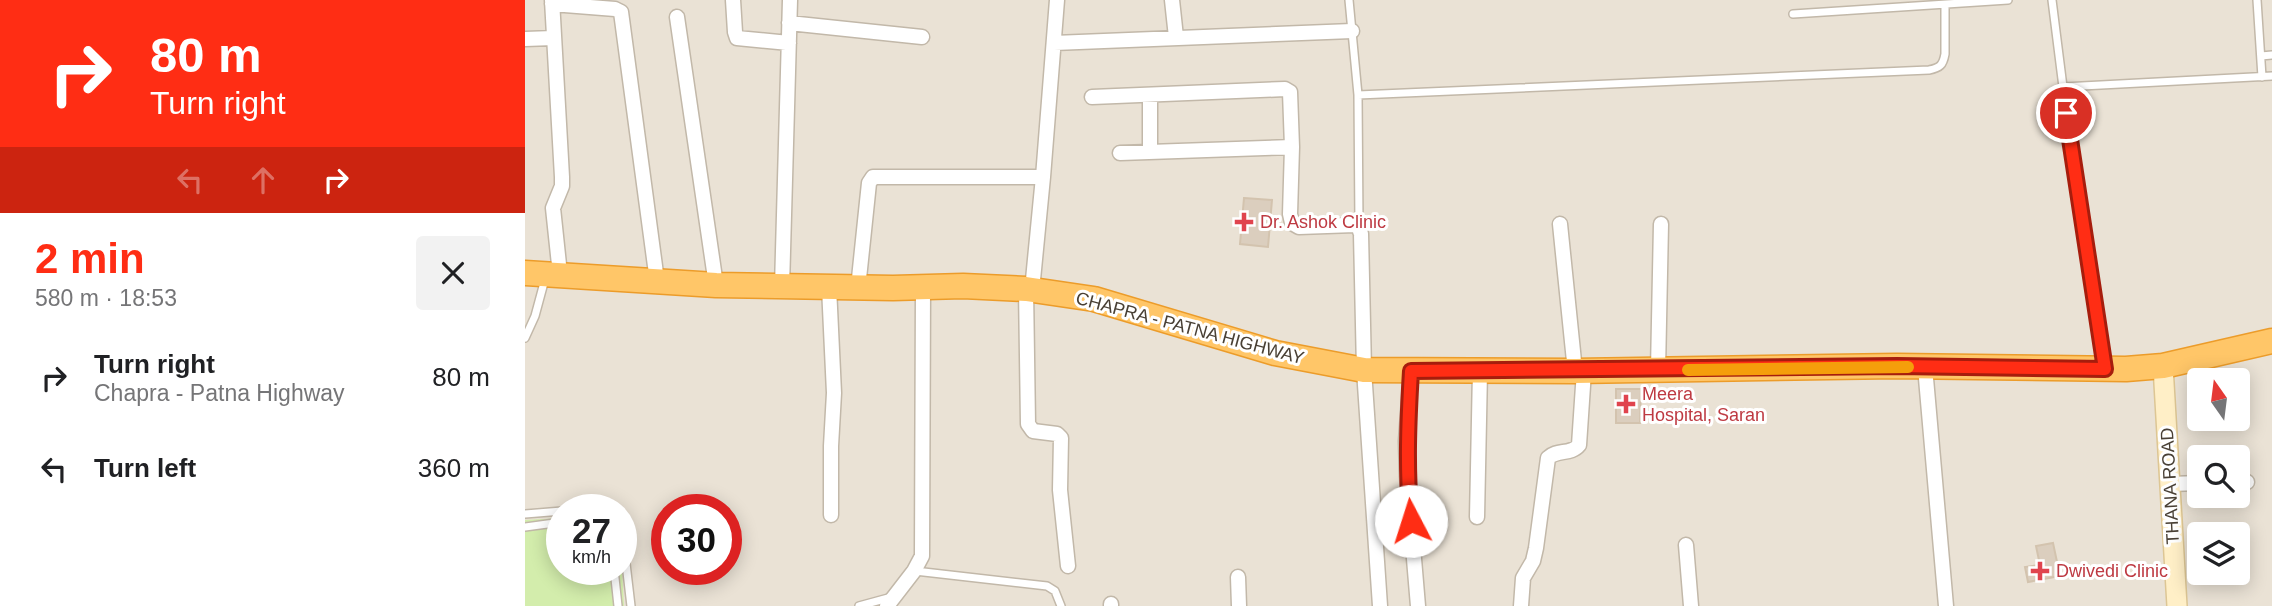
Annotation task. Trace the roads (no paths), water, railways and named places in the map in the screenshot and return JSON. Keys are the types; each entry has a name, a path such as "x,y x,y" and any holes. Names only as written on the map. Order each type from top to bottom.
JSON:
{"highway":[{"name":"CHAPRA - PATNA HIGHWAY","path":"544,274 716,285 829,288 974,286 1029,290 1094,299 1275,353 1364,370 1580,371 1925,367 2105,369 2163,366 2272,341"}],"street":[{"path":"733,0 737,38 789,43"},
{"path":"782,287 790,0"},
{"path":"1057,0 1043,177 1029,290 1028,424 1033,431 1058,434 1061,438 1060,490 1067,566"},
{"path":"1172,0 1176,37"},
{"path":"544,274 554,204 562,186 552,2 615,9 621,12 657,281"},
{"path":"677,17 716,285"},
{"path":"789,23 922,37"},
{"path":"1053,43 1352,31"},
{"path":"525,39 553,38"},
{"path":"1092,97 1287,90 1291,96 1292,223 1299,227 1351,225 1359,228 1364,370 1380,606"},
{"path":"1150,95 1150,152"},
{"path":"1120,153 1292,147"},
{"path":"858,288 869,183 873,177 1043,177"},
{"path":"1521,606 1523,578 1533,561 1536,548 1548,458 1554,453 1576,449 1579,445 1580,371 1560,224"},
{"path":"1658,370 1661,224"},
{"path":"829,288 834,393 831,515"},
{"path":"889,602 914,571 922,556 923,288"},
{"name":"THANA ROAD","path":"2163,366 2177,606"},
{"path":"1925,367 1946,606"},
{"path":"1411,371 1406,442 1407,476 1418,606"},
{"path":"1477,517 1480,371"},
{"path":"2170,484 2187,483"},
{"path":"1686,545 1691,606"},
{"path":"1238,577 1239,606"}],"lane":[{"path":"1349,0 1358,94 1359,228"},
{"path":"1793,14 2008,0"},
{"path":"2052,0 2105,369"},
{"path":"2257,0 2262,77"},
{"path":"1358,94 1929,70 1941,66 1944,61 1945,5"},
{"path":"2260,56 2272,55"},
{"path":"2063,87 2272,76"},
{"path":"525,338 538,309 544,274"},
{"path":"525,514 546,512"},
{"path":"525,527 546,524"},
{"path":"914,571 1047,586 1055,591 1061,606"},
{"path":"616,585 618,606"},
{"path":"629,585 631,606"},
{"path":"859,606 889,602"}],"place":[{"name":"Dr. Ashok Clinic","path":"1244,222"},
{"name":"Meera Hospital, Saran","path":"1626,404"},
{"name":"Dwivedi Clinic","path":"2040,571"}]}
